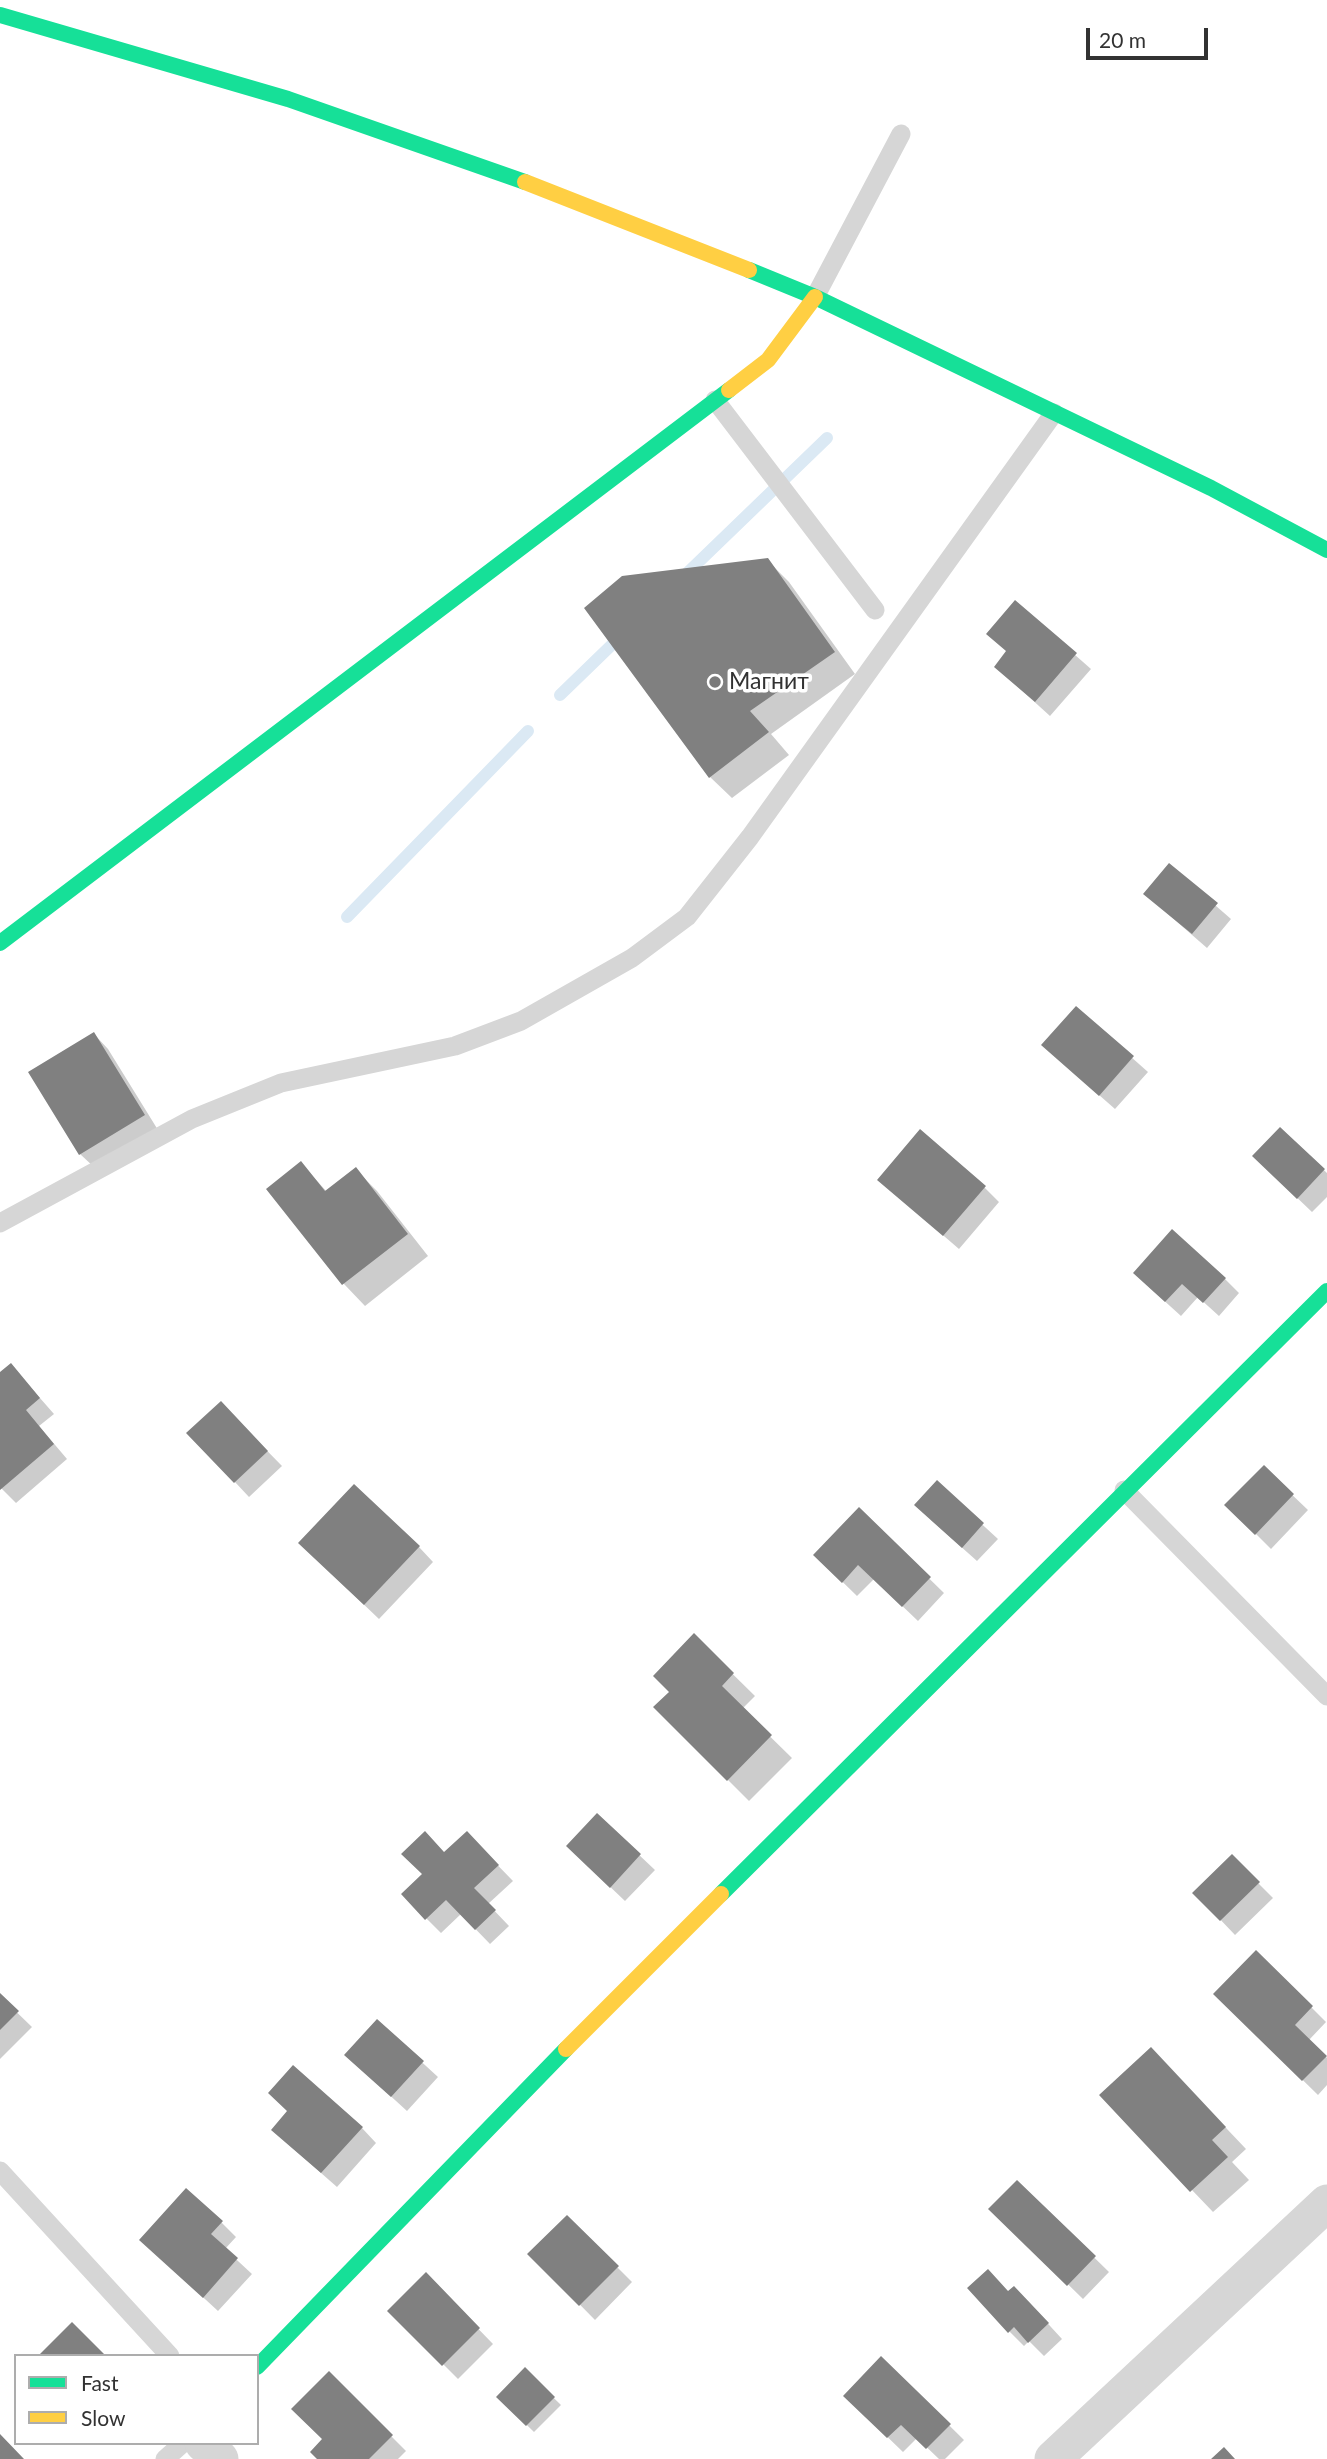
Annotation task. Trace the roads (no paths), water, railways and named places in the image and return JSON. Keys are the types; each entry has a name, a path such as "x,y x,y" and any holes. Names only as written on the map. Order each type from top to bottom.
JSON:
{"street":[{"path":"0,15 288,99 580,201 815,297 1211,488 1327,550"},
{"path":"0,943 768,360 815,297"},
{"path":"259,2366 460,2157 1124,1490 1327,1291"},
{"path":"1053,2459 1327,2203"},
{"path":"205,2445 220,2459"}],"lane":[{"path":"815,297 901,134"},
{"path":"715,400 875,610"},
{"path":"0,1223 192,1119 281,1083 456,1046 521,1021 632,958 687,917 750,837 1054,413"},
{"path":"1124,1490 1327,1696"},
{"path":"0,2171 168,2354"},
{"path":"165,2459 181,2445"}],"waterway":[{"path":"682,578 827,438"},
{"path":"560,695 623,634"},
{"path":"347,917 528,731"}],"place":[{"name":"Магнит","path":"715,682"}]}
